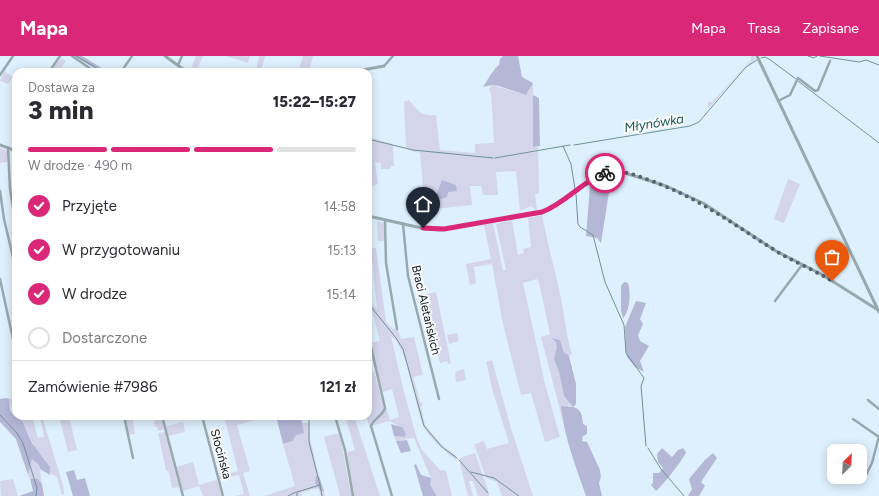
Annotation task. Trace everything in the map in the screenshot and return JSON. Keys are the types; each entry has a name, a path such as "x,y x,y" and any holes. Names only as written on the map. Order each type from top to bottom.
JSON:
{"street":[{"path":"0,75 13,56"},
{"path":"52,68 60,56"},
{"path":"72,56 92,68"},
{"path":"124,68 132,56"},
{"path":"165,56 182,68"},
{"path":"178,65 182,56"},
{"path":"372,68 384,66 392,56"},
{"path":"757,56 879,310"},
{"path":"778,101 790,95 797,80 815,91 818,90 830,61"},
{"path":"0,145 12,150"},
{"path":"8,148 12,202"},
{"path":"372,217 426,229 440,230 542,212 557,205 602,174 613,171 629,173 666,186 703,203 776,251 829,279 879,310"},
{"path":"0,191 4,219 12,253"},
{"path":"385,220 386,263 397,329"},
{"name":"Braci Aletańskich","path":"403,224 408,276 439,399"},
{"path":"775,301 802,265"},
{"path":"0,279 12,335"},
{"path":"372,351 385,408 382,415 373,421 371,426 392,496"},
{"path":"868,400 879,409"},
{"path":"853,419 879,437 872,463 867,473"},
{"path":"125,420 133,458"},
{"path":"163,420 183,496"},
{"name":"Słocińska","path":"203,420 223,496"},
{"path":"336,420 345,450 353,496"}],"shaded area":[{"path":"74,56 82,56 102,68 94,68"},
{"path":"196,56 203,56 198,68 191,68"},
{"path":"226,56 250,56 248,63"},
{"path":"259,56 265,56 262,68 256,68"},
{"path":"303,56 313,56 310,68 299,68"},
{"path":"503,56 518,56 522,77 533,83 526,95 499,86 492,85 483,87 499,65 500,59"},
{"path":"751,56 754,56 755,60 746,66 708,109 708,102 712,102 751,60"},
{"path":"61,58 66,61 61,68 53,68"},
{"path":"4,71 12,76 8,84 0,81"},
{"path":"533,83 533,147 538,147 539,193 535,194 537,211 531,206 520,211 516,171 496,172 498,195 483,195 481,186 470,186 472,205 425,210 420,153 408,150 406,147 404,102 409,100 417,110 423,114 436,115 440,150 475,153 475,144 494,143 491,93 489,89 492,85 526,95"},
{"path":"533,95 539,98 540,146 533,147"},
{"path":"372,138 393,144 394,166 391,166 390,169 381,169 381,163 375,162 378,184 372,186"},
{"path":"0,148 7,151 7,162 0,163"},
{"path":"788,179 800,184 784,223 774,219"},
{"path":"442,180 456,185 457,191 448,192 447,197 440,199 436,196"},
{"path":"596,180 601,180 606,184 609,192 601,243 597,238 586,236 590,186"},
{"path":"542,215 572,354 569,356 566,355 560,340 553,338 558,348 554,359 559,372 564,396 573,407 568,405 563,418 565,429 541,337 550,334 539,283 537,279 523,283 545,384 560,437 545,442 531,393 521,395 503,324 492,264 474,267 476,283 470,285 466,264 491,259 484,225 493,223 503,270 506,270 496,224 512,220 518,255 524,253 523,249 531,247 528,218"},
{"path":"377,221 384,223 385,241 378,241"},
{"path":"372,248 376,248 386,322 392,328 398,330 401,339 414,337 423,375 413,377 420,401 423,405 421,407 425,425 443,446 456,456 457,461 425,430 406,363 397,342 391,336 417,439 422,450 440,470 446,471 452,496 436,496 436,493 429,485 431,478 414,438 396,441 394,436 404,437 402,427 389,421 372,426 386,407 390,420 399,417 392,389 383,392 372,351 372,343 380,341 372,310 372,304 377,309"},
{"path":"625,282 628,283 630,297 627,311 623,318 621,311 621,286"},
{"path":"436,292 451,363 448,364 447,361 440,363 424,295"},
{"path":"636,301 646,303 640,319 643,324 638,335 640,341 649,346 640,361 644,372 635,367 627,357 626,351 625,327"},
{"path":"457,333 459,341 449,344 447,335"},
{"path":"552,338 560,340 564,352 569,356 576,384 576,404 573,407 564,396 559,372 554,359 557,346"},
{"path":"492,360 511,428 533,496 502,496 497,482 486,478 474,444 484,441 487,449 509,443 493,392 486,362"},
{"path":"464,369 466,380 456,382 455,372"},
{"path":"374,371 384,409 370,429 367,420 372,420 372,372"},
{"path":"0,399 9,399 12,420 22,421 32,443 50,467 50,475 40,469 39,465 32,459 28,475 16,439 0,422"},
{"path":"9,399 12,399 12,409"},
{"path":"561,406 573,407 580,411 583,424 587,426 587,434 583,436 582,441 587,442 600,470 601,477 599,483 602,496 586,496 574,463 565,429"},
{"path":"19,420 33,420 38,438 44,437 41,420 43,420 63,485 64,494 62,495 57,477 50,473 47,462 34,445"},
{"path":"60,420 70,420 77,450 68,452"},
{"path":"126,420 133,420 135,434 128,435"},
{"path":"154,420 162,420 164,429 158,431 157,427 155,427"},
{"path":"225,420 256,420 237,425 250,471 243,473 250,496 235,496 244,494 239,475 220,479 219,476 238,471"},
{"path":"277,420 301,420 304,433 296,435 293,441 283,444"},
{"path":"346,420 355,420 380,496 354,496 347,452 355,450"},
{"path":"183,422 185,432 168,436 166,426"},
{"path":"302,423 310,423 310,438 319,476 316,476 315,483 321,491 324,491 325,496 321,496 318,488 301,493 302,496 264,496 295,486 283,444 293,441 296,435 303,433"},
{"path":"391,424 402,427 406,434 404,437 394,436"},
{"path":"165,432 179,487 172,488 169,472 166,470 158,433"},
{"path":"339,433 352,496 338,496 340,495 324,437"},
{"path":"407,440 411,451 401,453 396,441"},
{"path":"662,448 672,457 678,450 683,448 686,452 681,461 656,491 651,485 653,483 653,473 659,473 663,468 658,462 657,454"},
{"path":"475,453 489,496 478,496 473,481 469,481 473,496 468,496 460,464 460,458"},
{"path":"713,453 717,458 701,482 705,486 699,496 688,496 692,489 689,479"},
{"path":"32,459 39,465 42,484 38,479 30,479 28,475"},
{"path":"193,462 199,485 217,480 222,496 203,496 199,486 183,491 176,467"},
{"path":"416,464 421,475 431,478 430,485 436,496 423,496 414,465"},
{"path":"74,470 77,480 85,478 90,496 73,496 66,472"},
{"path":"316,476 319,476 324,491 321,491 315,483"},
{"path":"13,479 18,496 1,496 0,481"},
{"path":"30,479 38,479 42,484 44,496 19,496 33,491"}],"waterway":[{"name":"Młynówka","path":"76,56 97,68"},
{"path":"808,56 814,58 817,56"},
{"path":"820,56 859,62 866,60 879,65"},
{"name":"Młynówka","path":"761,58 765,57 769,59 796,79"},
{"name":"Młynówka","path":"574,145 690,126 699,122 746,67 757,60"},
{"name":"Młynówka","path":"798,81 879,143"},
{"name":"Młynówka","path":"372,140 413,150 493,158"},
{"name":"Młynówka","path":"495,158 570,145"},
{"path":"563,146 571,164 575,189"},
{"path":"576,194 578,224 580,227 593,235 605,282 624,325 626,353 644,378 641,386 646,446"},
{"path":"372,308 403,349 424,426 442,447 457,458"},
{"name":"Młynówka","path":"0,415 17,433 23,443 37,488 36,496"},
{"path":"297,496 297,492 320,485 309,442 309,420"},
{"path":"648,448 661,469 684,496"},
{"path":"459,460 488,493"},
{"path":"471,472 494,478 519,496"},
{"path":"320,485 322,496"},
{"path":"288,496 296,492"}],"way so far":[{"path":"605,173 617,171 629,173 681,192 703,203 776,251 818,272 832,281"}],"route":[{"path":"423,228 432,230 444,229 542,212 557,205 598,176 605,173"}]}
